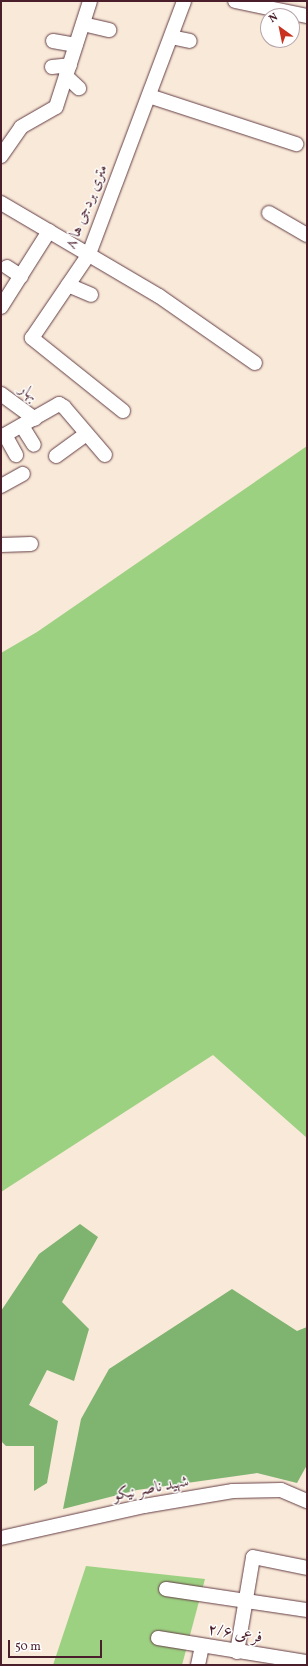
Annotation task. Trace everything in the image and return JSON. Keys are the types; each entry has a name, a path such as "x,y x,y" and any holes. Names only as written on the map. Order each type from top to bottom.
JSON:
{"street":[{"path":"1,156 21,127 56,107 90,1"},
{"name":"۸ متری بردجی ها","path":"123,411 98,389 32,338 88,254 184,1"},
{"path":"235,1 307,16"},
{"path":"83,24 109,30"},
{"path":"171,36 190,41"},
{"path":"53,41 76,45"},
{"path":"52,67 68,70 79,88"},
{"path":"149,96 296,144"},
{"path":"1,203 159,296 255,363"},
{"path":"269,213 307,235"},
{"path":"1,307 49,231"},
{"path":"7,267 21,276"},
{"path":"68,285 90,295"},
{"name":"بهار","path":"1,394 35,419"},
{"path":"16,455 3,436 59,404 64,406 105,455"},
{"path":"22,426 34,445"},
{"path":"56,456 86,434"},
{"path":"1,486 23,474"},
{"path":"1,545 31,544"},
{"name":"شهید ناصر نیکو","path":"1,1538 144,1506 233,1491 280,1490 307,1501"},
{"path":"237,1652 253,1557 307,1568"},
{"path":"166,1589 307,1610"},
{"name":"فرعی ۲/۶","path":"158,1638 237,1652 307,1662"},
{"path":"198,1665 202,1646"}],"green space":[{"path":"307,446 307,1138 213,1055 1,1192 1,653 37,632"},
{"path":"80,1224 98,1237 62,1302 89,1329 74,1381 47,1370 29,1405 58,1421 47,1483 34,1491 34,1446 6,1446 1,1441 1,1311 39,1254"},
{"path":"232,1289 297,1331 307,1327 307,1465 297,1483 257,1473 137,1490 63,1509 81,1419 109,1369"},
{"path":"86,1566 205,1579 182,1665 53,1665"}]}
